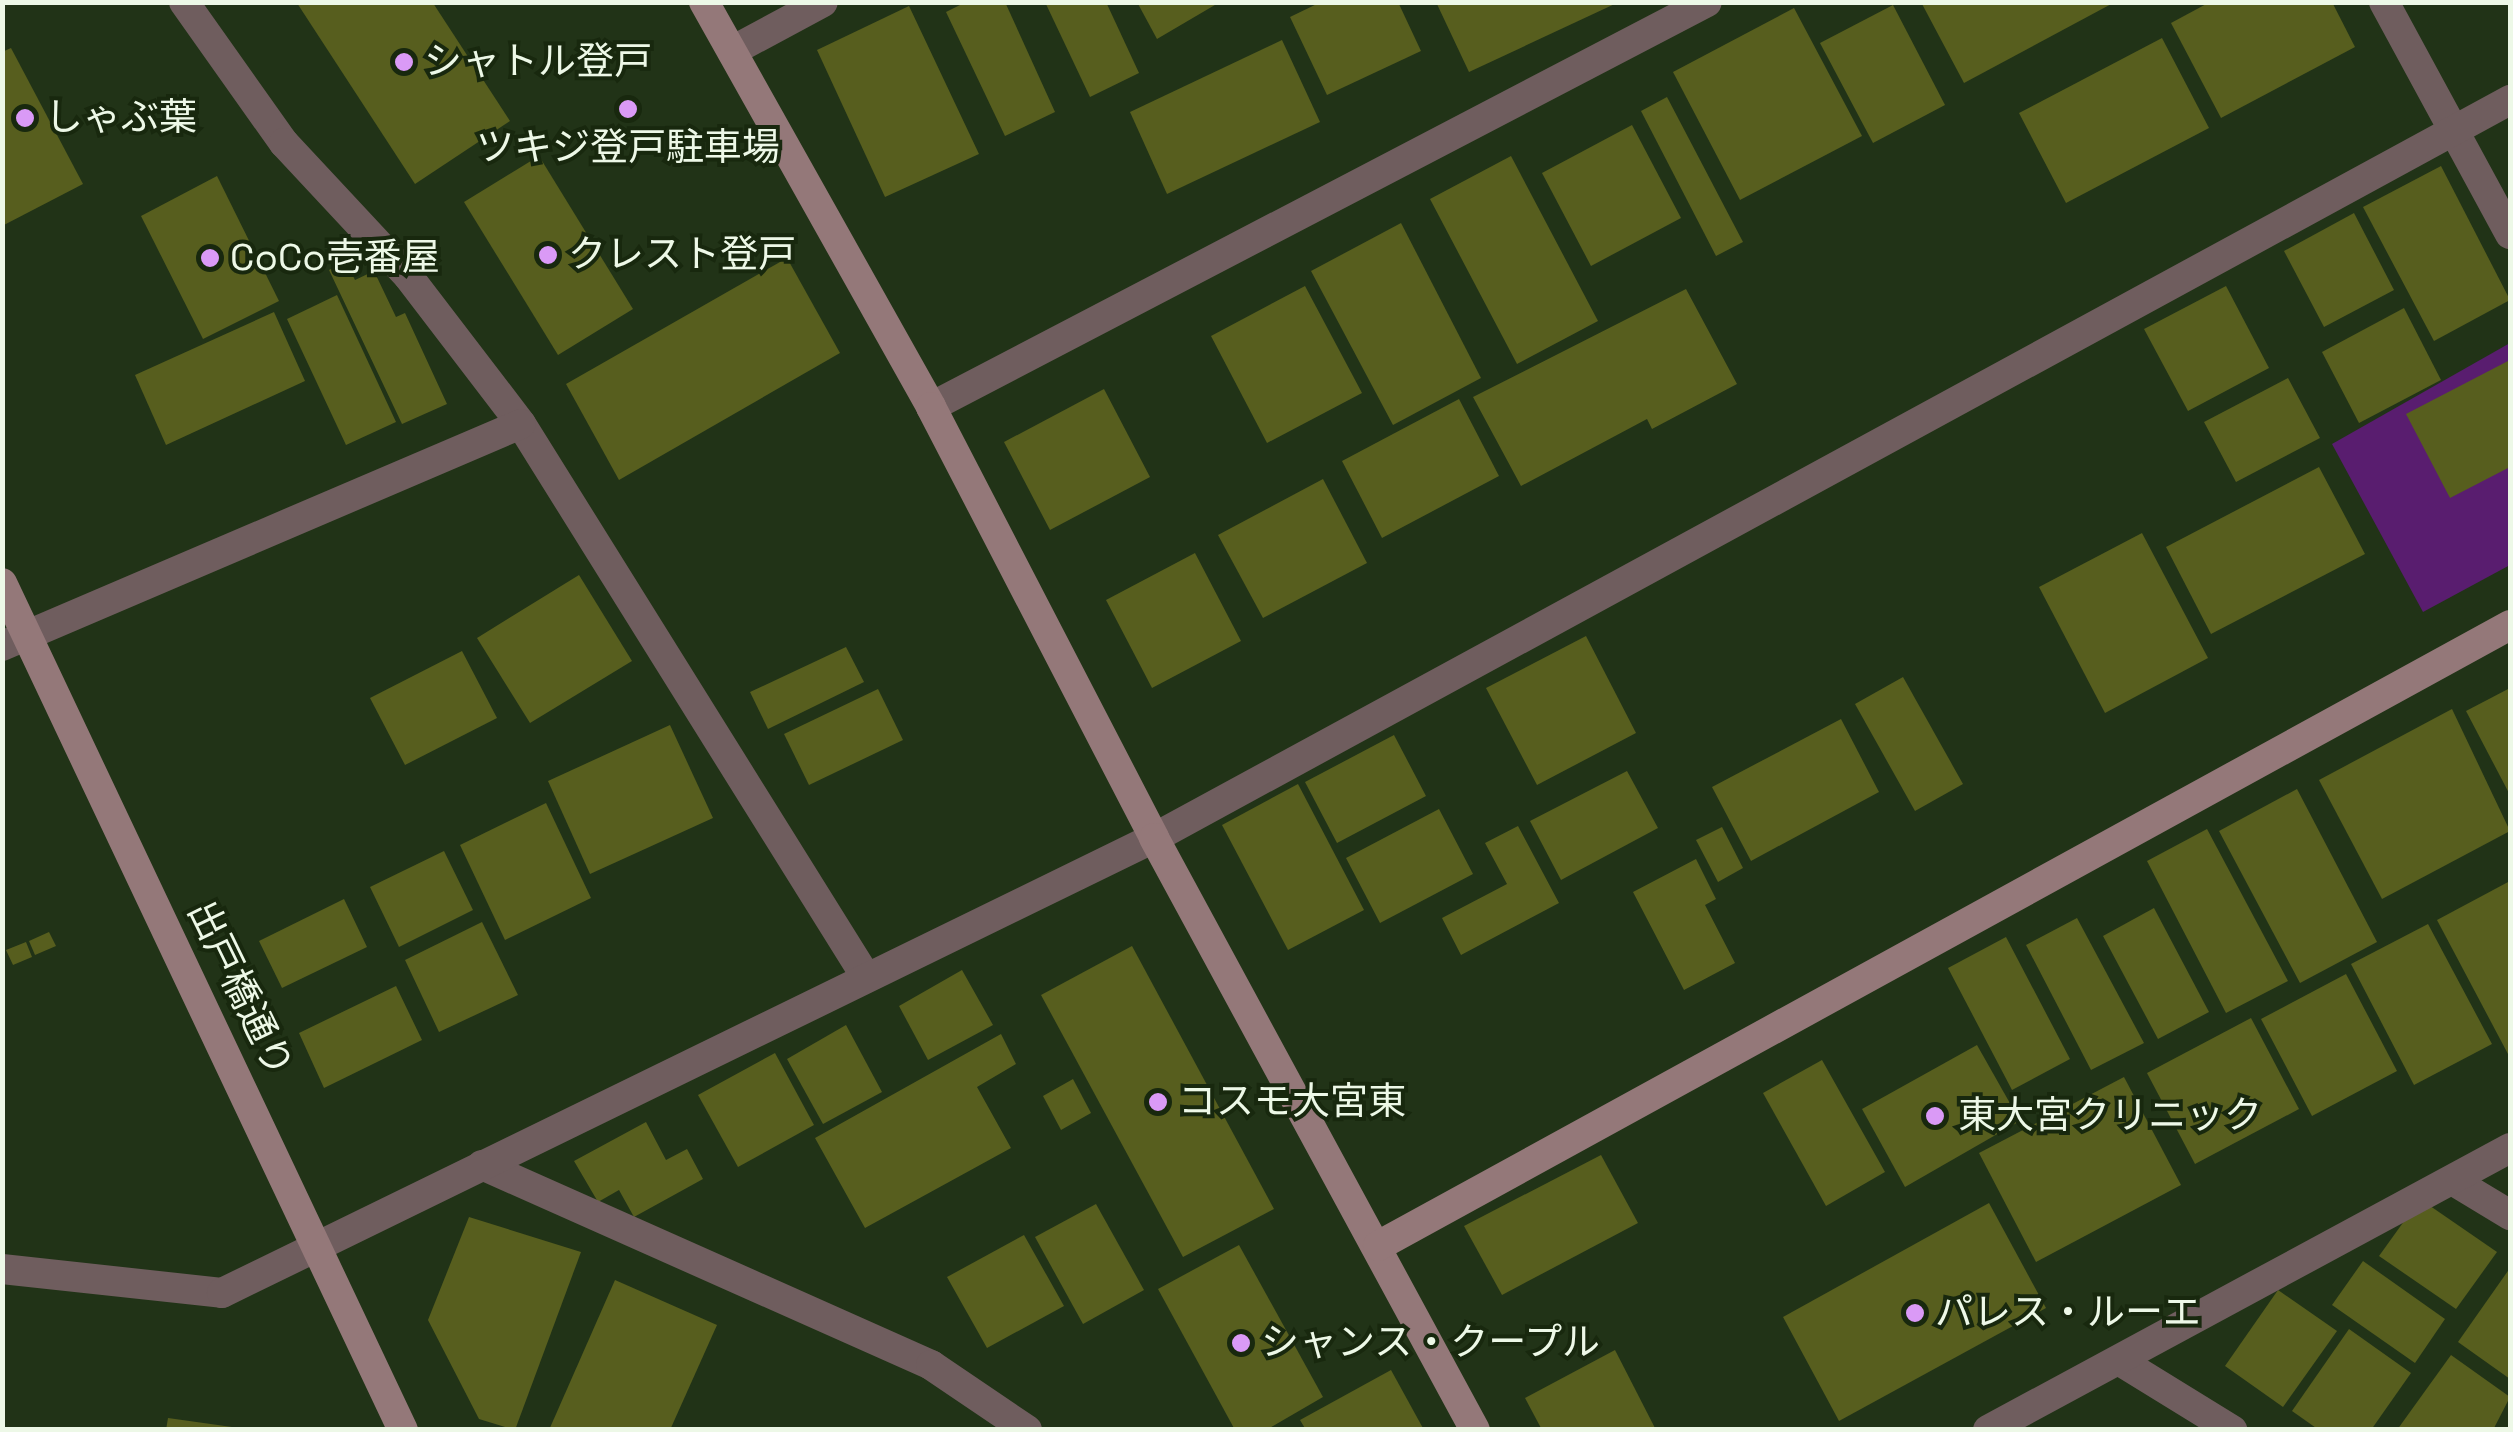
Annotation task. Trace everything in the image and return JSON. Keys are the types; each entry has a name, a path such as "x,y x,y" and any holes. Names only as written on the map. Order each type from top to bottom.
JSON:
{"street":[{"path":"184,2 284,143 408,276 521,424 866,977"},
{"path":"704,2 930,407 1154,838 1475,1430"},
{"path":"732,51 823,2"},
{"path":"930,407 1707,2"},
{"path":"2384,2 2510,234"},
{"path":"2,1269 222,1293 1154,838 2510,100"},
{"path":"15,642 521,424"},
{"name":"出戸橋通り","path":"2,583 15,642 318,1244 404,1430"},
{"path":"1378,1246 2510,625"},
{"path":"1988,1430 2510,1148"},
{"path":"482,1164 931,1365 1028,1430"},
{"path":"2452,1180 2510,1215"},
{"path":"2120,1362 2232,1430"}],"shaded area":[{"path":"2510,343 2510,565 2423,612 2332,444"}],"building":[{"path":"966,2 1005,2 1055,112 1005,136 946,12"},
{"path":"1045,2 1106,2 1139,73 1090,97"},
{"path":"1137,2 1220,2 1157,39"},
{"path":"1321,2 1398,2 1421,51 1327,95 1290,17"},
{"path":"1436,2 1619,2 1469,72"},
{"path":"1921,2 2115,2 1964,83"},
{"path":"2210,2 2332,2 2355,47 2221,118 2171,23"},
{"name":"シャトル登戸","path":"297,3 433,3 510,121 415,184"},
{"path":"1893,5 1945,105 1873,143 1820,43"},
{"path":"909,6 979,154 885,197 817,50"},
{"path":"1794,8 1862,136 1740,200 1673,72"},
{"path":"2162,38 2209,128 2066,203 2019,113"},
{"path":"1282,40 1320,122 1167,194 1130,112"},
{"name":"しゃぶ葉","path":"11,48 83,184 2,226 2,52"},
{"path":"1667,97 1743,242 1716,256 1641,111"},
{"path":"1632,125 1681,218 1591,266 1542,173"},
{"name":"クレスト登戸","path":"539,156 633,309 558,355 464,202"},
{"path":"1511,156 1598,321 1517,364 1430,199"},
{"path":"2441,166 2510,300 2434,341 2363,207"},
{"name":"CoCo壱番屋","path":"217,176 279,301 203,339 141,216"},
{"path":"2354,213 2394,290 2324,327 2284,251"},
{"path":"1401,223 1481,378 1393,425 1311,271"},
{"path":"787,258 840,353 619,480 566,384"},
{"path":"346,262 355,280 374,271 396,317 405,313 447,404 402,424 329,270"},
{"path":"1305,286 1362,393 1267,443 1211,336"},
{"path":"2226,286 2269,368 2188,411 2144,329"},
{"path":"1686,289 1737,384 1652,429 1647,419 1521,486 1473,397"},
{"path":"337,295 396,422 346,445 287,319"},
{"path":"2404,308 2441,380 2359,423 2322,352"},
{"path":"274,312 305,381 166,445 135,375"},
{"path":"2508,361 2510,467 2450,498 2406,414"},
{"path":"2288,378 2320,438 2236,482 2204,422"},
{"path":"1104,389 1150,477 1050,530 1004,442"},
{"path":"1459,399 1499,476 1382,538 1342,461"},
{"path":"2319,467 2365,554 2211,634 2166,547"},
{"path":"1323,479 1367,563 1263,618 1218,535"},
{"path":"2142,533 2208,658 2105,713 2039,587"},
{"path":"1195,553 1241,641 1152,688 1106,600"},
{"path":"579,575 632,661 530,723 477,638"},
{"path":"1586,636 1636,733 1537,785 1486,688"},
{"path":"846,647 864,682 768,729 750,692"},
{"path":"462,651 497,718 405,765 370,698"},
{"path":"1903,677 1963,784 1915,811 1855,704"},
{"path":"2510,688 2510,795 2466,711"},
{"path":"878,689 903,740 809,785 784,734"},
{"path":"2452,709 2510,831 2382,899 2319,780"},
{"path":"1841,719 1879,792 1751,861 1712,787"},
{"path":"670,725 713,818 590,874 548,781"},
{"path":"1394,735 1426,796 1337,843 1305,782"},
{"path":"1627,771 1658,828 1561,880 1530,821"},
{"path":"1298,784 1364,910 1288,950 1222,825"},
{"path":"2297,789 2377,942 2300,983 2219,831"},
{"path":"546,803 591,898 505,940 460,845"},
{"path":"1439,809 1473,874 1380,923 1346,858"},
{"path":"1518,826 1559,903 1461,955 1442,918 1507,884 1485,843"},
{"path":"1722,827 1743,868 1718,882 1696,840"},
{"path":"2207,829 2288,981 2226,1013 2147,861"},
{"path":"444,851 473,910 399,947 370,887"},
{"path":"1696,859 1716,899 1705,905 1735,963 1684,990 1633,892"},
{"path":"2510,881 2510,1053 2508,1054 2437,920"},
{"path":"344,899 367,947 282,988 259,941"},
{"path":"2154,908 2209,1012 2158,1039 2103,936"},
{"path":"2077,918 2144,1043 2091,1070 2026,945"},
{"path":"482,922 518,995 439,1032 405,960"},
{"path":"2428,924 2492,1044 2414,1085 2351,964"},
{"path":"49,932 56,946 35,955 29,941"},
{"path":"2006,937 2070,1059 2012,1090 1948,968"},
{"path":"26,942 32,957 13,965 6,950"},
{"name":"コスモ大宮東","path":"1132,946 1274,1209 1183,1257 1041,995"},
{"path":"962,970 993,1025 928,1060 899,1006"},
{"path":"2346,974 2397,1071 2312,1116 2261,1019"},
{"path":"396,986 422,1040 324,1088 299,1033"},
{"path":"2251,1018 2299,1109 2195,1164 2147,1073"},
{"path":"846,1025 882,1092 823,1124 787,1059"},
{"path":"1001,1034 1016,1064 977,1087 1011,1148 865,1228 815,1138"},
{"path":"1977,1045 2020,1121 1905,1187 1862,1109"},
{"path":"775,1053 814,1125 738,1167 698,1095"},
{"path":"1822,1060 1885,1172 1826,1206 1763,1093"},
{"path":"2124,1077 2181,1185 2036,1262 1979,1153"},
{"path":"1073,1079 1091,1113 1061,1130 1043,1096"},
{"path":"646,1122 666,1160 687,1149 703,1179 634,1217 619,1190 598,1202 574,1161"},
{"path":"1601,1155 1638,1223 1502,1295 1464,1226"},
{"path":"2420,1199 2497,1252 2456,1309 2379,1256"},
{"name":"パレス・ルーエ","path":"1989,1203 2046,1308 1839,1421 1783,1317"},
{"path":"1096,1204 1144,1290 1083,1324 1035,1237"},
{"path":"469,1217 581,1252 515,1430 479,1419 428,1320"},
{"path":"1024,1235 1064,1306 987,1348 947,1277"},
{"name":"シャンス・クープル","path":"1239,1245 1323,1397 1266,1430 1235,1430 1158,1289"},
{"path":"2363,1261 2445,1319 2415,1363 2332,1305"},
{"path":"2510,1268 2510,1379 2458,1342"},
{"path":"615,1280 717,1325 670,1430 549,1430"},
{"path":"2278,1290 2337,1331 2283,1407 2225,1366"},
{"path":"2349,1329 2411,1373 2371,1430 2319,1430 2292,1411"},
{"path":"1615,1350 1656,1430 1542,1430 1525,1398"},
{"path":"2451,1355 2510,1397 2493,1430 2397,1430"},
{"path":"1391,1370 1424,1430 1306,1430 1300,1420"},
{"path":"168,1418 232,1427 232,1430 166,1430"}],"place":[{"name":"シャトル登戸","path":"404,62"},
{"name":"ツキジ登戸駐車場","path":"628,109"},
{"name":"しゃぶ葉","path":"25,118"},
{"name":"クレスト登戸","path":"548,255"},
{"name":"CoCo壱番屋","path":"210,258"},
{"name":"コスモ大宮東","path":"1158,1102"},
{"name":"東大宮クリニック","path":"1935,1116"},
{"name":"パレス・ルーエ","path":"1915,1313"},
{"name":"シャンス・クープル","path":"1241,1343"}]}
